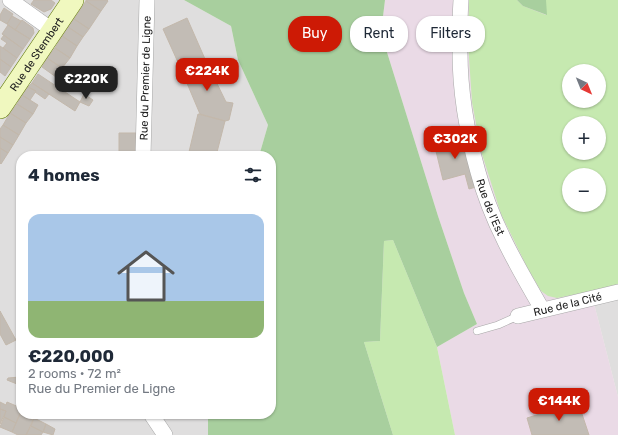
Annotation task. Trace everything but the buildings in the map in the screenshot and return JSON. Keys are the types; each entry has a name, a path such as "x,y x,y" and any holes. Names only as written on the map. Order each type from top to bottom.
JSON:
{"street":[{"path":"10,0 52,30"},
{"name":"Rue de Stembert","path":"0,108 73,0"},
{"name":"Rue du Premier de Ligne","path":"143,151 147,0"},
{"name":"Rue de l'Est","path":"461,0 460,53 464,107 478,172 497,225 519,269 542,309"},
{"name":"Rue de la Cité","path":"518,316 542,309 618,292"},
{"path":"154,419 165,435"}],"lane":[{"path":"477,331 498,325 518,316"}],"shaded area":[{"path":"0,0 184,0 231,26 238,60 268,125 260,151 16,151 16,419 208,419 208,435 0,435"},
{"path":"385,0 618,0 606,130 606,116 562,116 562,160 603,160 602,168 562,168 562,212 598,212 591,292 618,397 618,435 455,435 437,347 477,324 464,293 438,216 387,52 408,52 408,16 383,16"},
{"path":"618,286 618,397 591,292"}],"green space":[{"path":"184,0 385,0 383,16 350,16 350,52 387,52 438,216 464,293 477,324 437,347 393,240 384,241 380,341 364,342 393,435 208,435 208,419 276,419 276,151 260,151 268,125 238,60 231,26"},
{"path":"469,0 517,0 523,6 546,15 546,0 618,0 618,286 557,298 548,296 541,291 527,267 501,214 481,151 472,102 469,52 485,52 485,16 469,16"},
{"path":"517,0 546,0 547,15 523,6"},
{"path":"393,240 437,347 455,435 393,435 364,342 380,341 384,241"}]}
